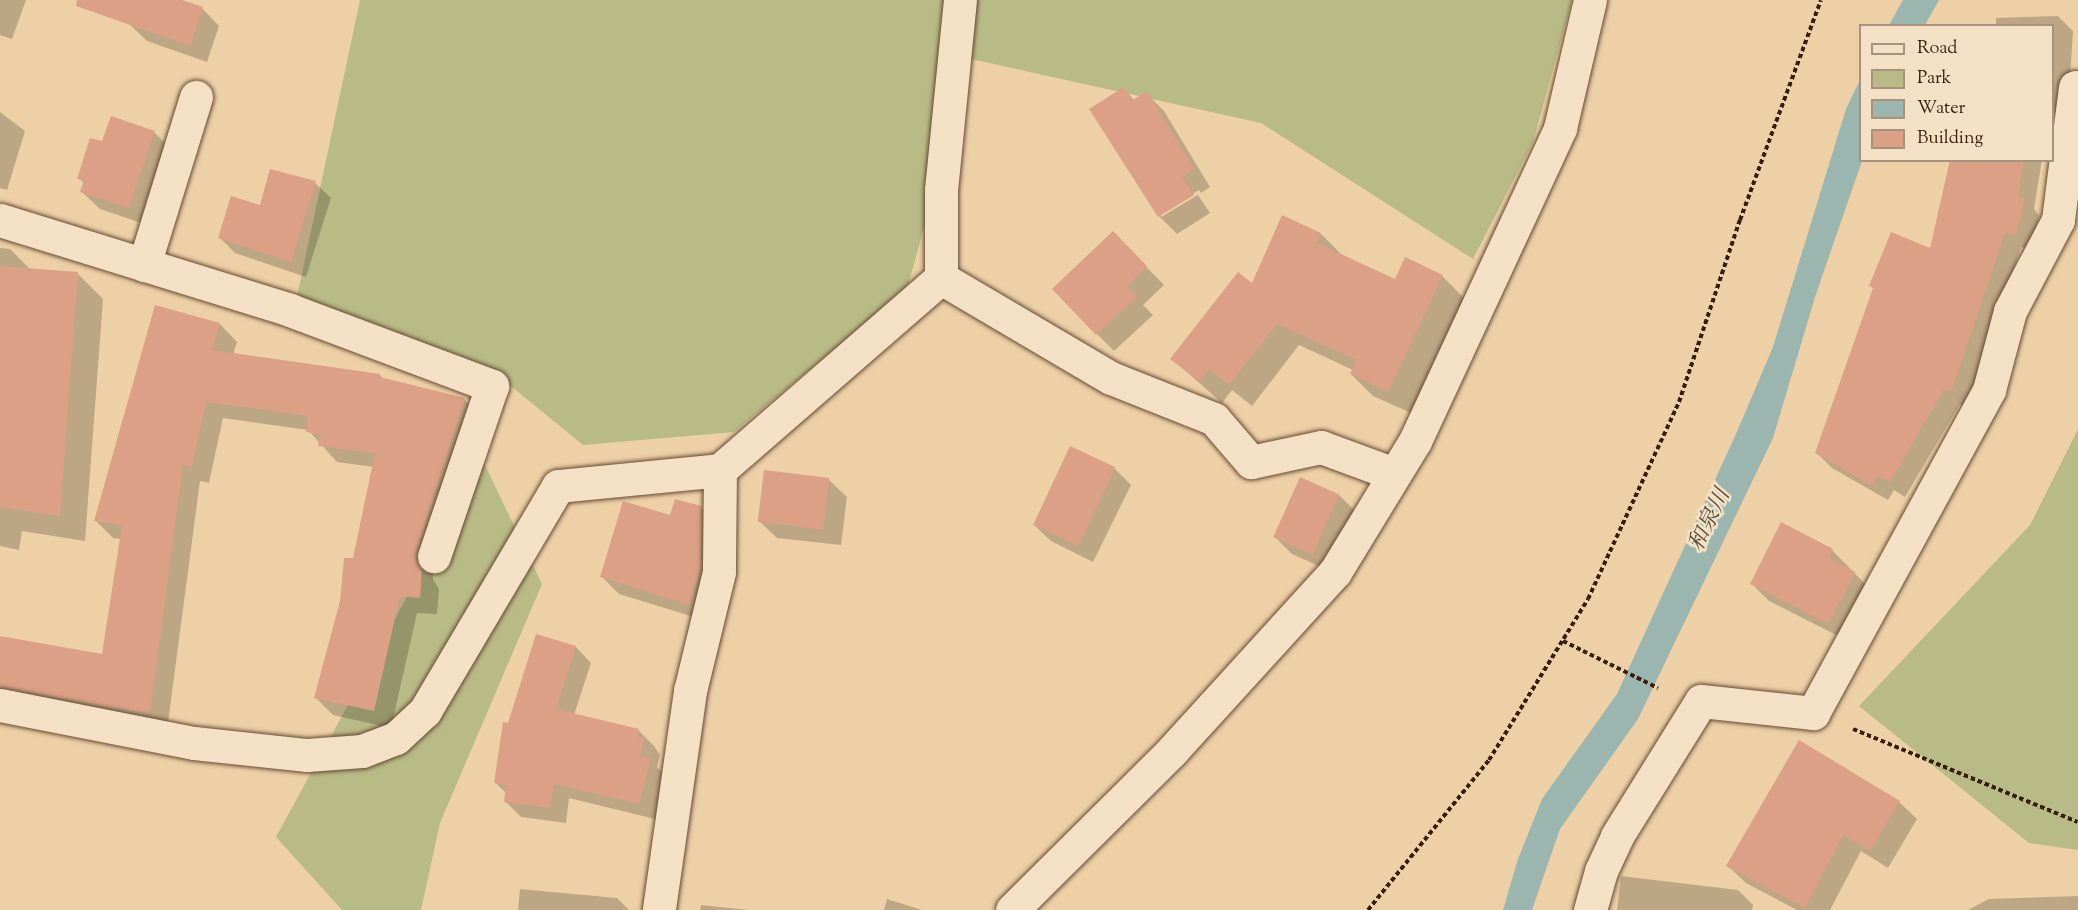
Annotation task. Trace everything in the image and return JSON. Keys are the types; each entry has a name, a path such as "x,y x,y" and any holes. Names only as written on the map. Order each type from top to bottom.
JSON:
{"street":[{"path":"0,705 194,743 307,755 362,751 396,738 425,711 558,486 720,470 941,278 941,190 960,0"},
{"path":"1012,910 1172,751 1335,572 1415,441 1560,128 1590,0"},
{"path":"1590,910 1600,871 1617,836 1701,701 1813,713 1989,390 2010,311 2058,220 2075,87"},
{"path":"144,265 196,97"},
{"path":"0,220 290,310 492,386 435,556"},
{"path":"941,278 1111,378 1214,419 1251,462 1321,447 1394,474"},
{"path":"659,910 690,691 719,572 720,470"}],"path":[{"path":"1368,910 1489,760 1565,642 1588,598 1679,402 1740,220 1821,0"},
{"path":"1565,642 1661,690"},
{"path":"1813,713 2078,822"}],"green space":[{"path":"360,0 1572,0 1533,142 1473,259 1261,123 971,59 907,289 734,432 583,445 512,387 297,297"},
{"path":"2078,429 2078,850 2029,843 1859,706 2030,525"},
{"path":"482,459 542,584 440,823 421,910 342,910 276,837"}],"water":[{"path":"1903,0 1939,0 1926,24 1890,24"},
{"name":"和泉川","path":"1859,82 1859,162 1862,162 1815,297 1773,438 1638,719 1560,829 1532,910 1503,910 1518,859 1542,799 1617,694 1736,434 1773,347 1846,109"}],"building":[{"path":"77,0 182,0 203,7 190,46 76,6"},
{"path":"1124,87 1133,100 1147,91 1194,169 1182,177 1194,195 1158,217 1089,109"},
{"path":"111,116 155,131 129,208 80,192 84,180 77,179 90,138 102,141"},
{"path":"1950,162 2024,162 2018,197 2025,198 2016,235 2005,233 1951,392 1944,389 1890,482 1878,476 1872,486 1815,453 1873,288 1869,286 1891,232 1930,248"},
{"path":"270,169 316,181 291,262 218,238 231,196 260,205"},
{"path":"1282,215 1321,233 1317,243 1395,279 1405,257 1443,275 1388,392 1350,374 1356,360 1277,324 1229,385 1209,369 1200,382 1170,359 1238,272 1252,283"},
{"path":"1113,231 1147,266 1127,287 1137,297 1096,335 1052,289"},
{"path":"0,266 78,272 60,516 0,507"},
{"path":"155,305 220,323 212,350 380,374 380,377 465,398 416,550 416,560 422,570 420,598 400,596 374,711 314,698 340,601 344,558 353,558 375,453 318,446 320,434 306,432 308,416 206,402 192,467 183,465 150,713 0,687 0,636 102,654 122,525 94,521"},
{"path":"1070,446 1115,467 1079,546 1033,525"},
{"path":"764,470 830,478 823,530 758,522"},
{"path":"1300,477 1339,494 1312,555 1273,537"},
{"path":"675,499 701,506 700,570 689,605 600,577 623,501 670,515"},
{"path":"1781,522 1833,549 1829,558 1855,572 1828,624 1750,584"},
{"path":"536,634 576,646 556,709 639,729 638,737 645,738 640,756 651,759 639,804 554,784 550,808 504,802 506,785 494,783 503,722 508,723"},
{"path":"1799,740 1900,801 1870,851 1843,835 1805,908 1726,866"}]}
